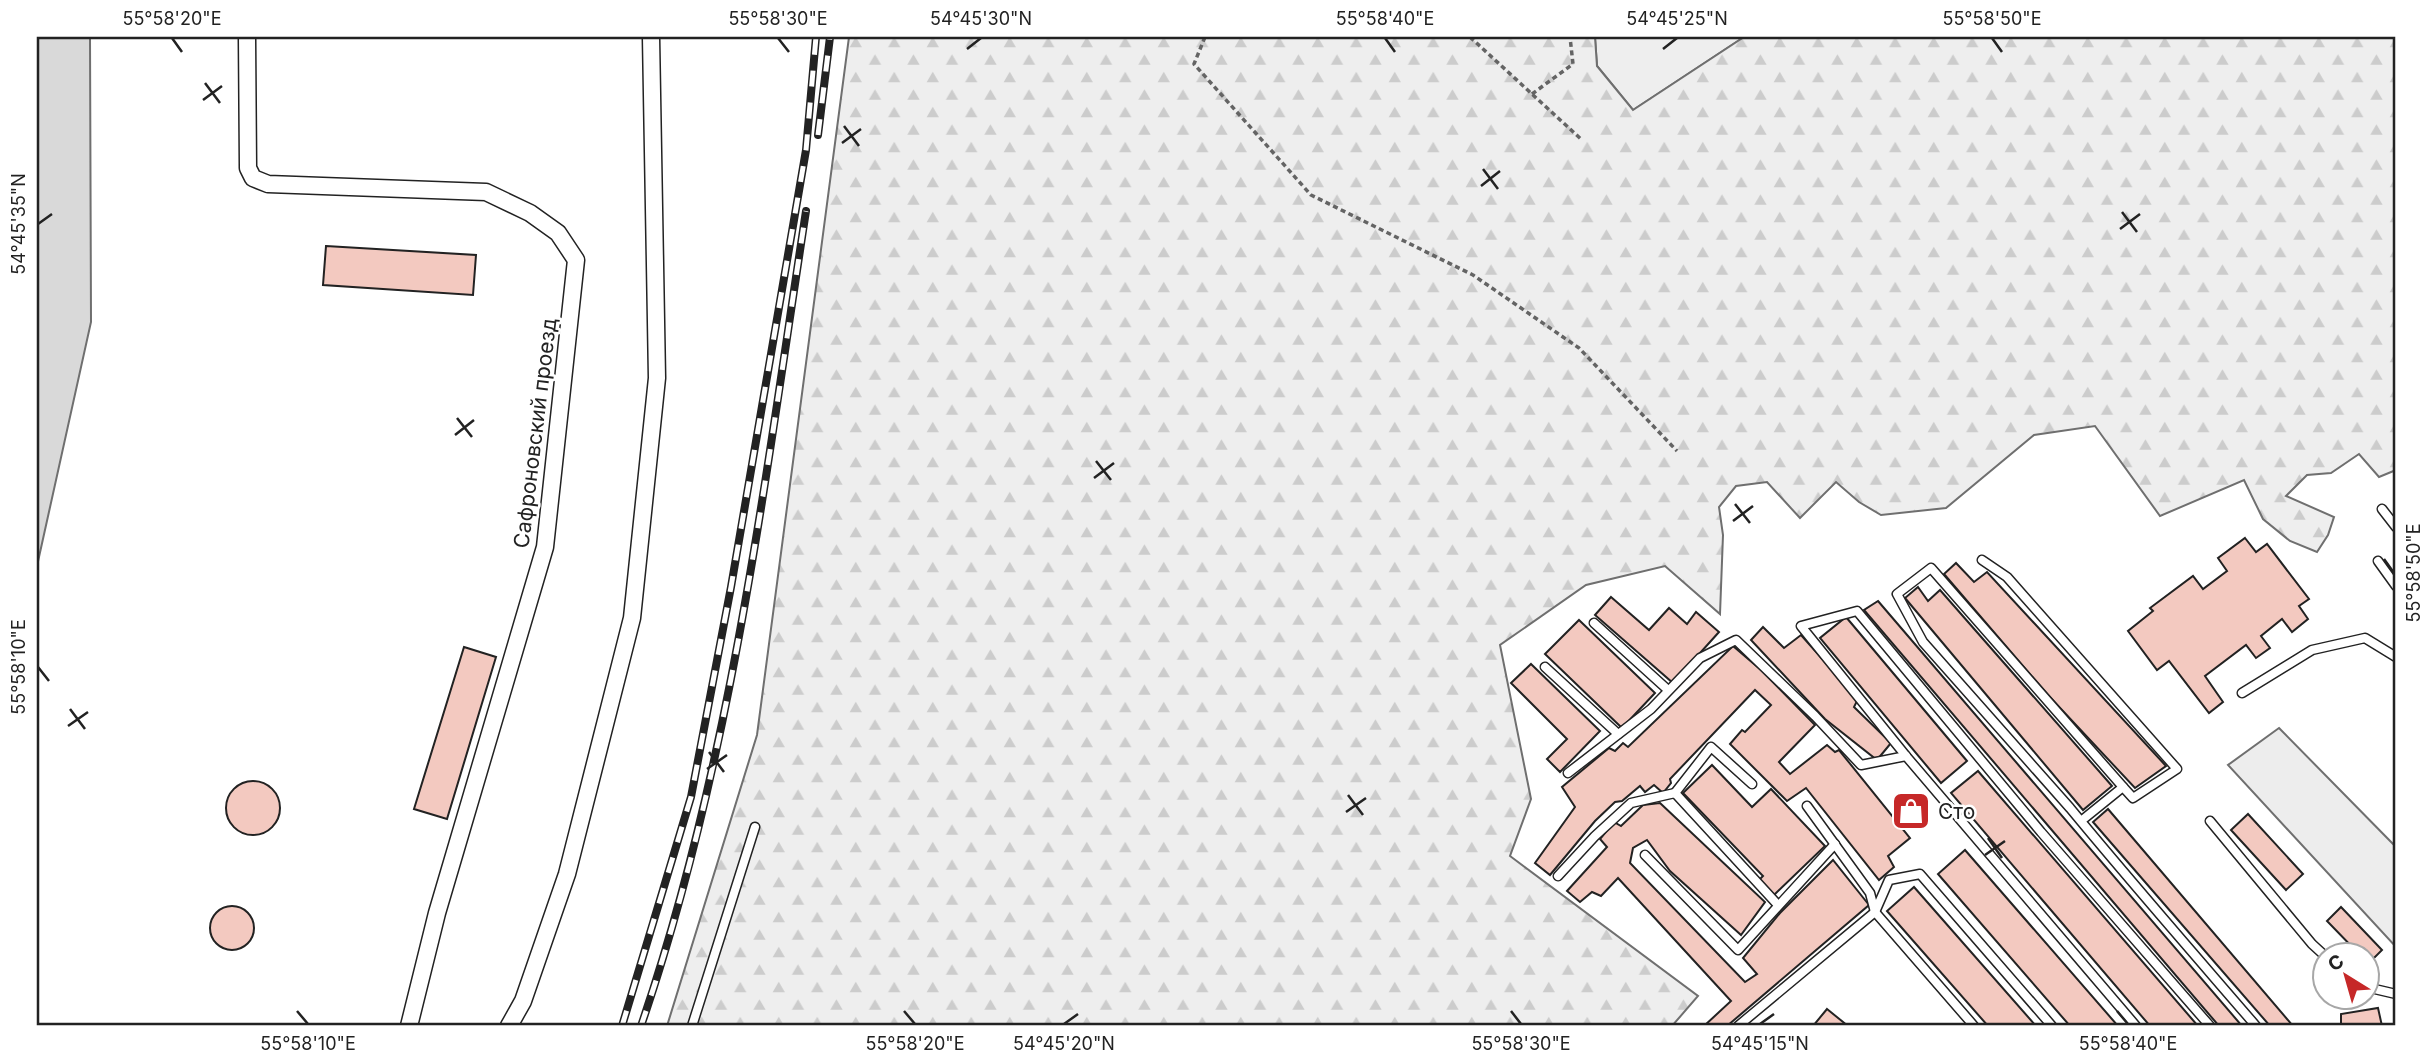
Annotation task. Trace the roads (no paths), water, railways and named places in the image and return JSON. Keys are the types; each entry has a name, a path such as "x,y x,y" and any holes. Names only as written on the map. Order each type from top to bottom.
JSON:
{"street":[{"name":"Сафроновский проезд","path":"247,37 248,168 253,178 268,184 486,192 530,213 558,233 576,260 545,547 437,913 409,1026"},
{"path":"509,1026 523,1001 567,874 632,618 657,378 651,37"}],"lane":[{"path":"2382,509 2396,527"},
{"path":"1982,560 2007,577 2177,769 2133,798 1931,568 1897,594 1923,642 2256,1026"},
{"path":"2378,561 2396,586"},
{"path":"2136,1026 1906,756 1801,626 1857,611 2041,832 2210,1026"},
{"path":"1594,623 1668,691"},
{"path":"2242,694 2312,650 2365,638 2396,657"},
{"path":"1568,773 1651,709 1700,657 1736,640 1815,716 1861,765 1906,756"},
{"path":"1545,667 1618,734"},
{"path":"1558,876 1595,836 1632,803 1675,793 1712,747 1752,784"},
{"path":"2081,821 2123,787"},
{"path":"1675,793 1778,905"},
{"path":"1807,806 1870,893 1875,912 1974,1026"},
{"path":"2210,821 2310,942"},
{"path":"692,1026 755,827"},
{"path":"1645,855 1738,950 1835,844"},
{"path":"1738,1026 1875,912 1889,880 1920,874 2052,1026"}],"railway":[{"path":"622,1026 691,797 731,587 806,150 816,37"},
{"path":"818,135 830,37"},
{"path":"641,1026 672,927 722,725 759,520 806,211"}],"place":[{"name":"Сто","path":"1911,811"}]}
